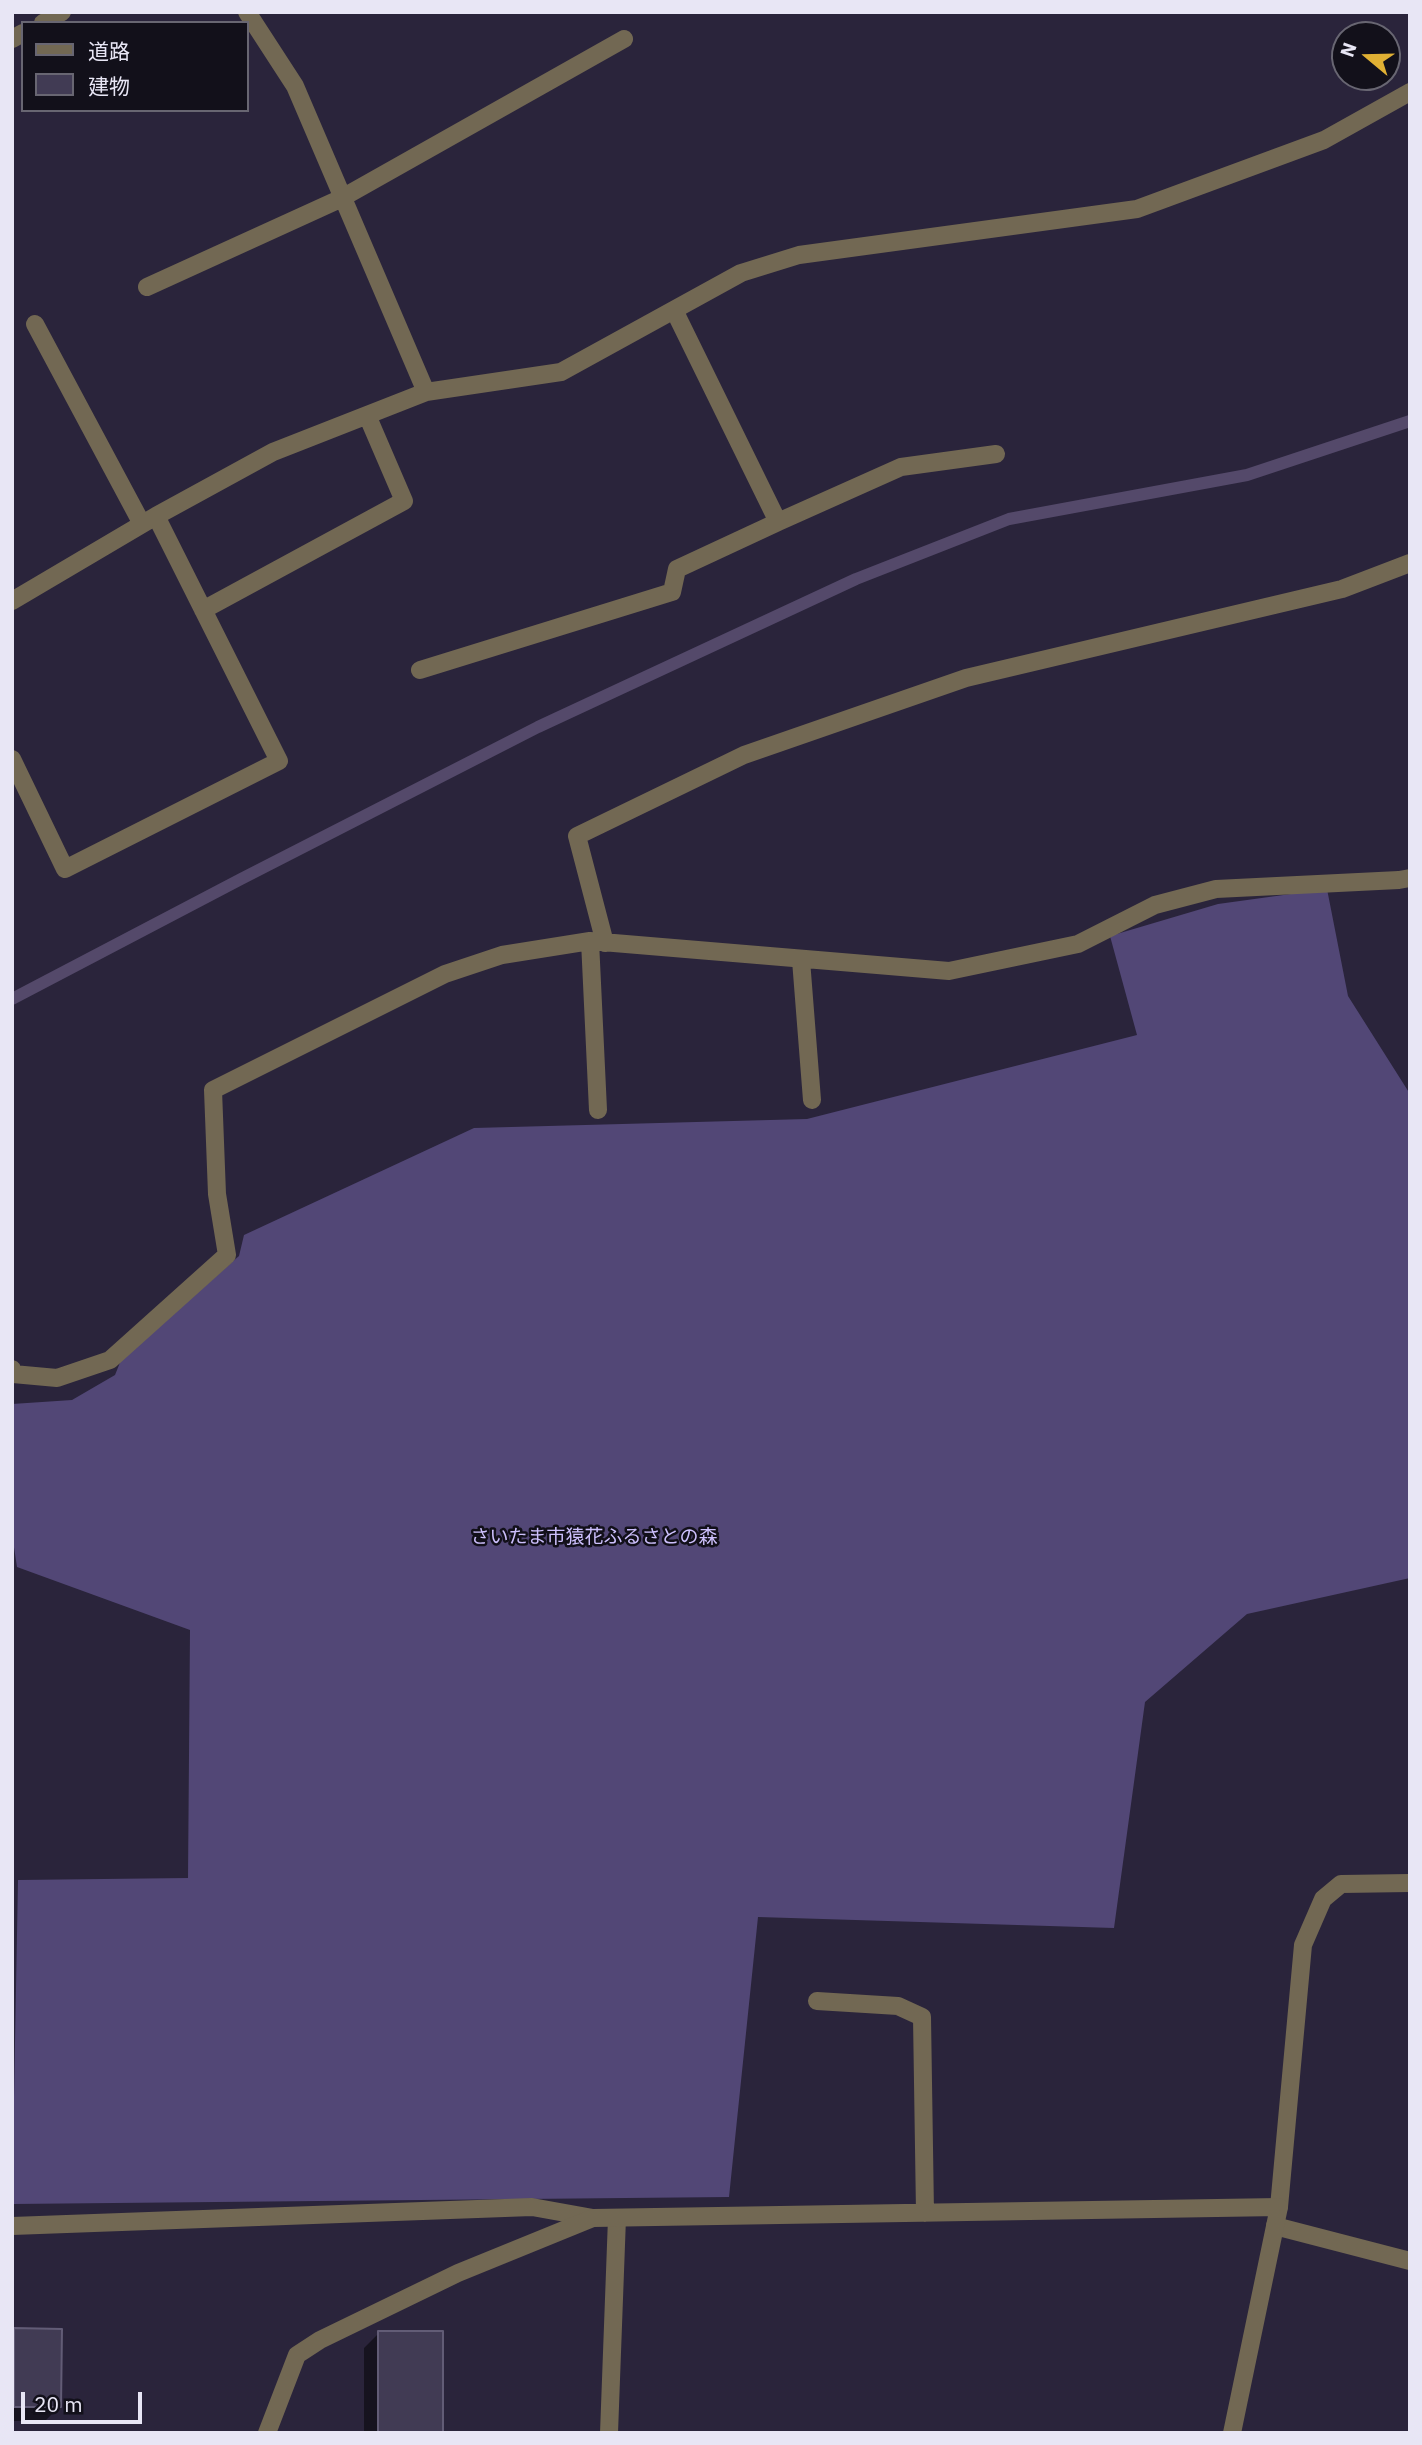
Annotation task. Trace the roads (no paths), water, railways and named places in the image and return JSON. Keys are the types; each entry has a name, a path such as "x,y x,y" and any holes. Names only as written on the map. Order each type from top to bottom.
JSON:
{"street":[{"path":"46,21 62,12"},
{"path":"247,12 296,86 426,392"},
{"path":"147,287 343,198 624,39"},
{"path":"12,601 149,520 273,452 426,392 561,372 741,273 799,255 1137,209 1324,140 1410,92"},
{"path":"674,310 778,522"},
{"path":"12,759 65,869 279,761 203,610 35,324"},
{"path":"203,610 404,501 367,415"},
{"path":"421,670 672,592 677,569 901,467 996,454"},
{"path":"598,1110 597,942 577,836 744,755 966,678 1342,589 1410,563"},
{"path":"12,1369 13,1374 57,1378 110,1360 227,1255 217,1194 213,1090 445,974 502,955 597,942 949,971 1078,944 1156,905 1216,888 1410,878"},
{"path":"802,960 812,1100"},
{"path":"1232,2433 1279,2207 1303,1945 1323,1899 1341,1884 1410,1883"},
{"path":"817,2001 898,2006 922,2017 925,2213"},
{"path":"12,2226 532,2207 593,2218 617,2218 1279,2207"},
{"path":"268,2433 297,2356 320,2340 458,2273 593,2218"},
{"path":"609,2433 617,2218"},
{"path":"1275,2226 1410,2261"}],"waterway":[{"path":"12,999 538,727 856,579 1009,519 1247,475 1410,421"}],"park label":[{"name":"さいたま市猿花ふるさとの森","path":"594,1538"}]}
